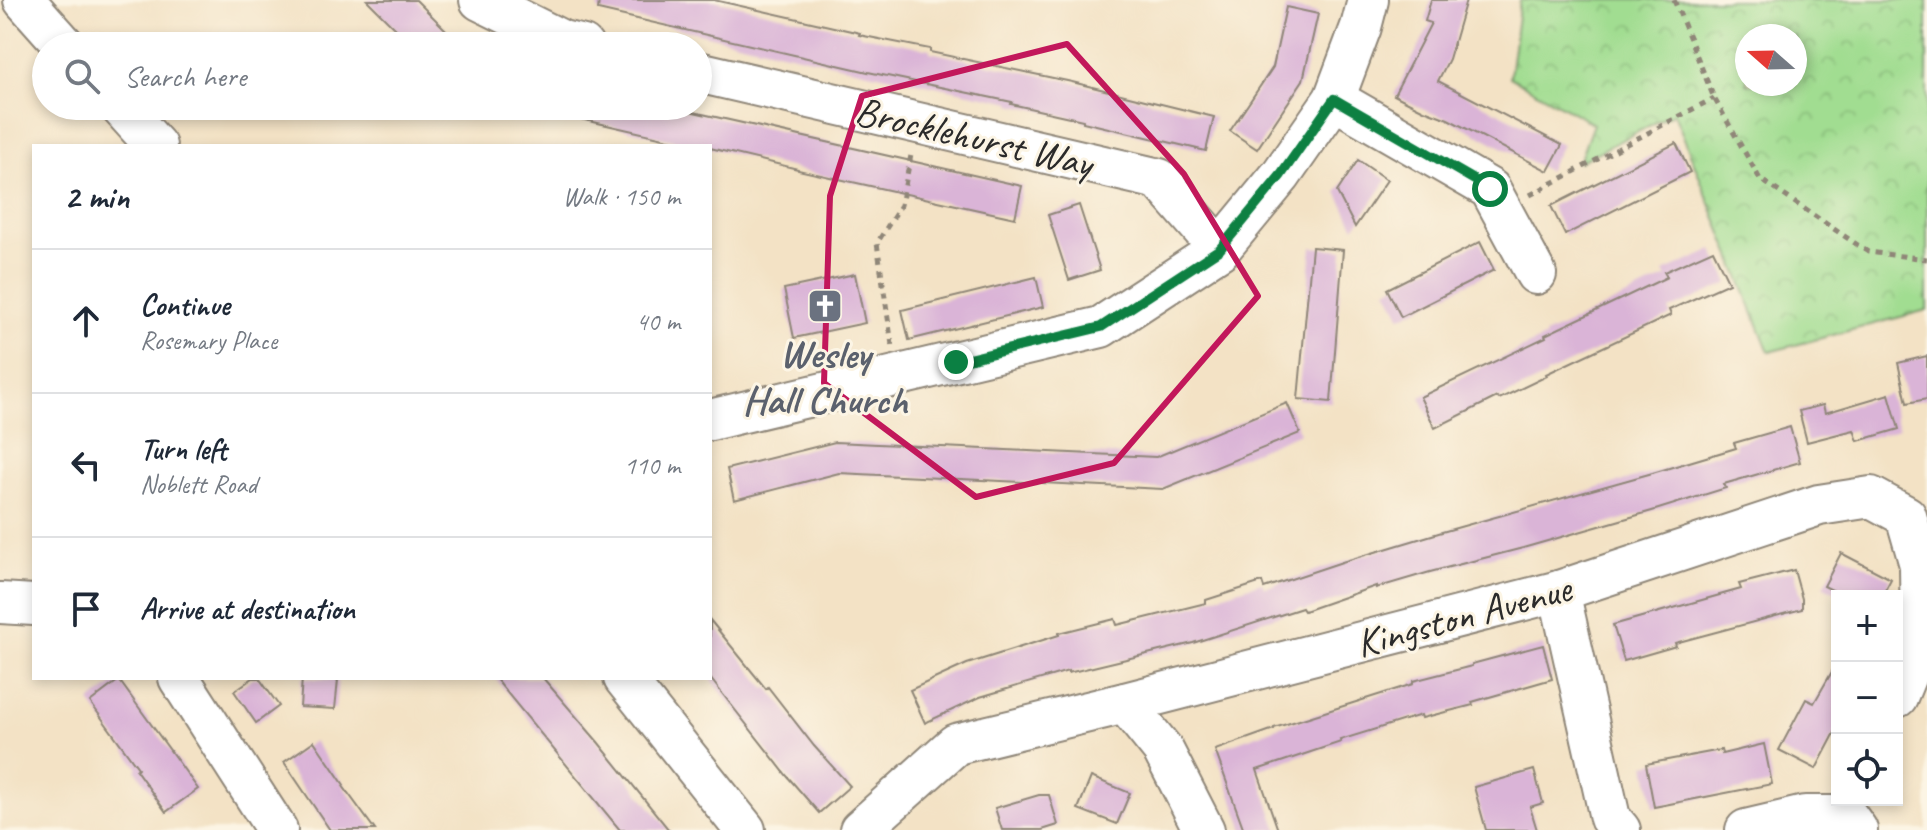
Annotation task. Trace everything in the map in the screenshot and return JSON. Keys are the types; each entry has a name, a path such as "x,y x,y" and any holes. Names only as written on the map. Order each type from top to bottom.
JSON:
{"street":[{"path":"24,0 53,32"},
{"path":"480,0 544,32"},
{"path":"712,420 1101,327 1220,249 1281,175 1334,99 1368,0"},
{"name":"Brocklehurst Way","path":"712,75 1159,179 1220,249"},
{"path":"1334,99 1490,189 1536,274"},
{"path":"133,120 154,144"},
{"name":"Kingston Avenue","path":"860,830 956,744 1559,591 1819,505 1871,497 1906,516 1920,565 1921,639 1903,682"},
{"path":"1559,591 1610,818 1620,830"},
{"path":"0,603 32,605"},
{"path":"180,680 277,830"},
{"path":"626,680 745,830"},
{"path":"1125,703 1163,750 1204,830"},
{"path":"1746,830 1805,816 1853,815"}],"path":[{"path":"1674,0 1714,98 1760,179 1868,252 1927,259"},
{"path":"1501,210 1714,98"},
{"path":"897,375 877,243 901,205 918,123"}],"highlighted area":[{"path":"1067,44 1184,174 1258,296 1114,463 976,497 824,383 830,196 862,96"}],"green space":[{"path":"1520,0 1927,0 1927,310 1769,352 1674,113 1579,162 1593,124 1510,77"}],"building":[{"path":"367,0 416,0 448,32 399,32"},
{"path":"599,0 714,0 1214,117 1206,151 1012,102 712,36 712,32 694,32 598,10"},
{"path":"1431,0 1466,0 1449,59 1438,81 1562,145 1548,171 1394,95 1431,23 1425,21"},
{"path":"1286,7 1318,14 1303,80 1257,149 1230,131 1273,67"},
{"path":"712,116 1022,186 1015,218 798,170 712,148 712,144 690,144 585,120 712,120"},
{"path":"1676,143 1690,172 1565,235 1551,206"},
{"path":"1358,160 1387,180 1355,227 1337,192"},
{"path":"1079,205 1100,270 1069,280 1048,215"},
{"path":"1480,242 1494,270 1401,317 1387,289"},
{"path":"1312,247 1343,250 1331,402 1298,399"},
{"path":"1713,250 1729,283 1669,310 1671,315 1435,428 1420,397 1667,277 1664,272"},
{"name":"Wesley Hall Church","path":"855,274 865,323 794,338 784,289"},
{"path":"1036,277 1043,307 909,340 902,310"},
{"path":"1927,356 1927,399 1907,403 1898,363"},
{"path":"1889,394 1899,429 1858,441 1854,430 1807,442 1799,411 1823,405 1825,413"},
{"path":"1287,403 1300,433 1163,489 839,473 734,500 727,469 835,442 1156,457"},
{"path":"1790,427 1800,462 1724,484 1726,488 1652,511 1376,586 1304,611 1302,608 1193,643 1068,671 980,697 925,723 910,690 967,664 1059,633 1115,619 1117,625 1206,603 1206,600 1262,582 1264,588 1442,532 1736,448 1734,443"},
{"path":"1841,553 1891,579 1885,590 1832,590 1824,586"},
{"path":"1794,570 1802,609 1675,643 1676,646 1624,661 1613,625 1741,589 1739,584"},
{"path":"712,622 850,786 819,813 712,680"},
{"path":"1543,645 1552,679 1472,702 1473,705 1422,718 1421,715 1257,770 1278,830 1244,830 1215,750 1413,684 1413,681"},
{"path":"1831,673 1831,740 1816,769 1779,750 1806,699 1814,703"},
{"path":"119,680 198,789 166,812 90,702"},
{"path":"250,680 260,680 279,706 256,723 234,691"},
{"path":"302,680 338,680 335,709 300,707"},
{"path":"497,680 545,680 669,830 620,830"},
{"path":"314,741 375,830 330,830 284,762"},
{"path":"1764,744 1772,784 1654,807 1646,764 1721,750 1722,754"},
{"path":"1534,770 1543,803 1530,807 1537,830 1486,830 1474,787"},
{"path":"1091,777 1130,793 1117,824 1078,809"},
{"path":"1049,795 1058,825 1042,830 1002,830 995,808"}],"place":[{"name":"Wesley Hall Church","path":"825,306"}],"route":[{"path":"956,362 1101,327 1220,249 1281,175 1334,99 1490,189"}]}
